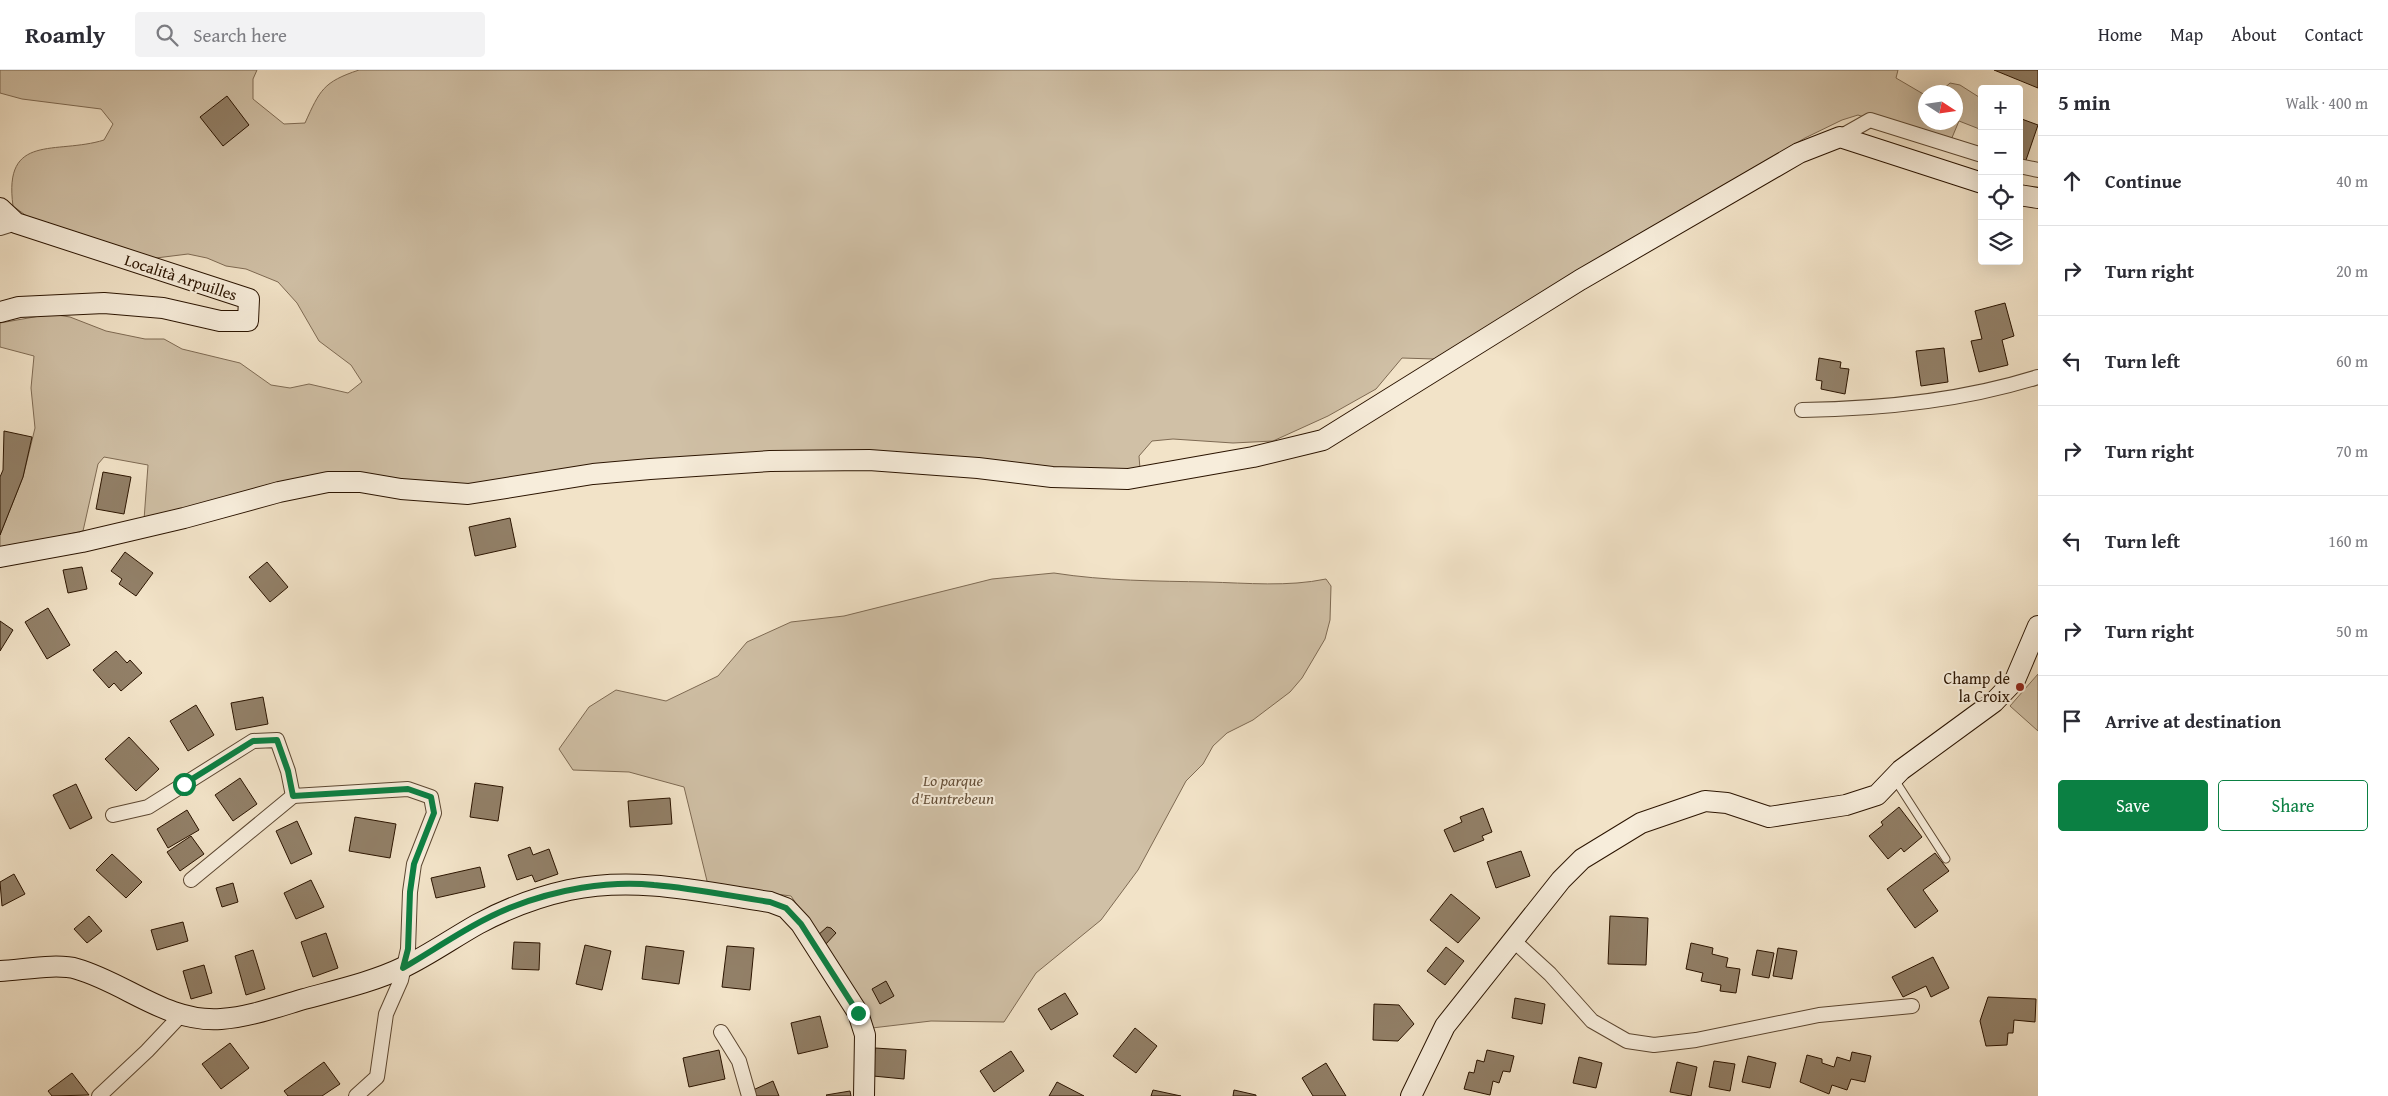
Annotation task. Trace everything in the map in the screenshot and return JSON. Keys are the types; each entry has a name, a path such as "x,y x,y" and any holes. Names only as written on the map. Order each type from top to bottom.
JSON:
{"street":[{"path":"0,557 82,542 184,518 279,492 328,482 360,482 401,489 468,494 593,474 650,469 770,461 868,460 978,468 1052,476 1128,479 1253,457 1323,440 1580,280 1799,153 1840,137 1870,120 1978,154"},
{"path":"1840,137 1978,182"},
{"path":"2023,167 2038,170"},
{"path":"2023,196 2038,198"},
{"name":"Località Arpuilles","path":"0,208 8,226 249,299 248,321 220,321 163,308 104,303 19,307 0,312"},
{"path":"1802,410 1847,409 1957,397 1992,391 2038,378"},
{"path":"1411,1096 1446,1026 1476,985 1514,941 1561,880 1582,859 1641,823 1705,802 1727,803 1769,817 1846,805 1877,795 1894,777 1926,750 1966,724 1994,702 2014,680 2038,626"},
{"path":"113,815 148,807 253,741 277,740 288,771 293,796"},
{"path":"191,880 293,796 408,789 431,797 434,813 414,864 410,892 408,949 401,980 386,1014 377,1076 356,1096"},
{"path":"0,971 76,968 154,1005 181,1015 205,1019 247,1015 346,987 403,968 479,923 512,907 569,890 624,884 653,884 770,902 786,908 801,924 858,1013 865,1036 864,1096"},
{"path":"1514,941 1550,974 1592,1021 1627,1041 1654,1045 1696,1040 1819,1015 1912,1006"},
{"path":"99,1096 147,1051 181,1015"},
{"path":"721,1032 739,1061 749,1096"}],"lane":[{"path":"1894,777 1946,859"}],"green space":[{"path":"0,70 257,70 253,79 253,99 284,124 305,123 319,95 330,83 359,70 1898,70 1896,78 1918,91 1918,130 1955,130 1951,140 1945,145 1858,115 1842,120 1805,138 1434,359 1402,358 1376,389 1328,416 1273,441 1233,443 1173,439 1152,441 1139,456 1140,469 1078,470 975,458 456,488 394,478 144,520 148,465 104,457 98,464 83,531 0,550 0,535 23,477 35,428 31,388 34,356 0,347 0,323 51,314 70,317 106,331 145,339 164,339 182,349 240,363 271,385 290,388 309,384 348,393 362,382 351,365 319,341 297,303 278,282 246,269 226,266 207,258 188,254 148,259 32,220 13,206 12,183 16,167 25,157 37,151 104,140 113,124 101,109 22,99 0,93"},
{"path":"1963,87 1978,96 1978,128 1963,123"},
{"name":"Lo parque d'Euntrebeun","path":"1054,573 1092,578 1252,584 1297,583 1326,579 1331,586 1330,620 1325,639 1302,678 1290,692 1253,720 1227,733 1213,746 1203,764 1186,781 1138,870 1101,920 1036,973 1004,1022 931,1021 872,1028 791,896 708,885 684,787 629,772 573,770 559,749 589,707 616,690 666,701 718,676 747,642 791,622 844,616 992,579"},
{"path":"2038,674 2038,731 2010,706"}],"building":[{"path":"1994,70 2038,70 2038,88"},
{"path":"227,96 249,125 223,146 200,117"},
{"path":"2023,119 2038,125 2023,166"},
{"path":"2005,303 2014,336 2002,340 2008,365 1979,372 1971,341 1982,339 1975,311"},
{"path":"1944,348 1948,382 1921,386 1916,351"},
{"path":"1819,358 1841,362 1840,368 1849,369 1845,394 1821,389 1822,381 1816,380"},
{"path":"4,431 32,437 23,477 0,535 0,477 3,470"},
{"path":"103,472 131,477 124,514 96,509"},
{"path":"510,518 516,547 475,556 469,527"},
{"path":"125,552 153,573 136,596 119,584 122,579 111,571"},
{"path":"267,562 288,587 270,602 249,577"},
{"path":"82,567 87,589 68,593 63,570"},
{"path":"48,608 70,645 47,659 25,622"},
{"path":"0,621 13,630 0,651"},
{"path":"116,651 127,663 130,660 142,673 121,691 114,683 109,688 93,670"},
{"path":"263,697 268,724 236,730 231,703"},
{"path":"196,705 214,735 188,751 170,721"},
{"path":"129,737 159,769 136,791 105,759"},
{"path":"240,778 257,804 233,821 215,795"},
{"path":"475,783 503,787 498,821 470,817"},
{"path":"76,784 92,818 70,829 53,795"},
{"path":"670,798 672,824 630,827 628,801"},
{"path":"1899,807 1922,837 1904,852 1901,848 1888,859 1869,836 1883,825 1881,822"},
{"path":"1483,808 1492,832 1482,836 1484,840 1454,852 1444,830 1462,822 1460,817"},
{"path":"187,810 199,830 168,848 157,829"},
{"path":"355,817 396,824 390,858 349,851"},
{"path":"297,821 312,854 291,864 276,831"},
{"path":"191,836 204,854 180,871 167,852"},
{"path":"530,847 533,855 549,849 558,874 535,882 532,875 517,880 508,855"},
{"path":"1521,851 1530,876 1496,888 1487,862"},
{"path":"1935,853 1949,871 1923,890 1938,911 1915,928 1887,889"},
{"path":"112,854 142,882 126,898 96,870"},
{"path":"480,867 485,887 436,898 431,878"},
{"path":"14,874 25,894 2,906 0,882"},
{"path":"311,880 324,907 296,919 284,893"},
{"path":"233,883 238,902 222,907 216,888"},
{"path":"1451,894 1480,918 1458,943 1430,920"},
{"path":"89,916 102,931 87,943 74,929"},
{"path":"1610,916 1648,918 1646,965 1608,964"},
{"path":"183,922 188,941 157,950 151,930"},
{"path":"827,927 836,933 825,945 817,936"},
{"path":"326,933 338,968 313,977 301,942"},
{"path":"514,942 540,943 539,970 512,969"},
{"path":"1691,943 1713,948 1712,954 1728,958 1726,967 1740,969 1736,993 1720,991 1721,985 1701,981 1703,973 1686,969"},
{"path":"585,945 611,951 602,990 576,984"},
{"path":"646,946 684,951 679,984 642,979"},
{"path":"727,946 754,948 750,990 722,987"},
{"path":"1446,947 1464,961 1445,985 1427,971"},
{"path":"1778,948 1797,951 1792,979 1773,976"},
{"path":"253,950 265,989 246,995 235,956"},
{"path":"1757,950 1774,953 1769,978 1752,975"},
{"path":"1933,957 1949,988 1931,997 1926,986 1903,997 1892,977"},
{"path":"204,965 212,993 191,999 183,971"},
{"path":"886,981 894,996 880,1004 872,989"},
{"path":"1065,993 1078,1014 1051,1030 1038,1009"},
{"path":"1988,997 2036,999 2035,1022 2014,1020 2013,1033 2008,1033 2007,1045 1986,1046 1980,1021"},
{"path":"1515,998 1545,1004 1542,1024 1512,1018"},
{"path":"1374,1004 1399,1005 1414,1024 1398,1041 1373,1040"},
{"path":"820,1016 828,1047 798,1054 791,1023"},
{"path":"1135,1028 1157,1046 1136,1073 1113,1056"},
{"path":"230,1043 249,1068 221,1089 202,1064"},
{"path":"875,1048 906,1050 904,1079 873,1076"},
{"path":"719,1050 725,1079 689,1087 683,1058"},
{"path":"1487,1050 1514,1056 1510,1072 1503,1071 1499,1083 1493,1081 1490,1095 1464,1089 1469,1072 1474,1073 1477,1060 1484,1062"},
{"path":"1011,1051 1024,1071 994,1092 980,1071"},
{"path":"1852,1052 1871,1056 1865,1082 1851,1079 1847,1090 1832,1085 1829,1094 1800,1082 1807,1055 1822,1059 1822,1063 1834,1067 1837,1057 1850,1061"},
{"path":"1748,1056 1776,1063 1770,1088 1742,1082"},
{"path":"1579,1057 1602,1063 1596,1088 1573,1083"},
{"path":"1714,1061 1735,1064 1730,1091 1709,1087"},
{"path":"324,1062 340,1084 322,1096 288,1096 284,1091"},
{"path":"1677,1062 1697,1067 1691,1096 1670,1092"},
{"path":"1326,1063 1346,1096 1313,1096 1302,1078"},
{"path":"72,1073 89,1095 52,1096 48,1091"},
{"path":"773,1081 779,1096 756,1096 753,1090"},
{"path":"1057,1082 1084,1096 1049,1096"},
{"path":"1153,1090 1181,1096 1151,1096"},
{"path":"1234,1090 1256,1095 1256,1096 1233,1096"},
{"path":"850,1091 851,1096 826,1095"}],"place":[{"name":"Champ de la Croix","path":"2020,687"}],"route":[{"path":"184,784 253,741 277,740 288,771 293,796 408,789 431,797 434,813 414,864 410,892 408,949 403,968 479,923 512,907 569,890 624,884 653,884 770,902 786,908 801,924 838,978 858,1013"}]}
